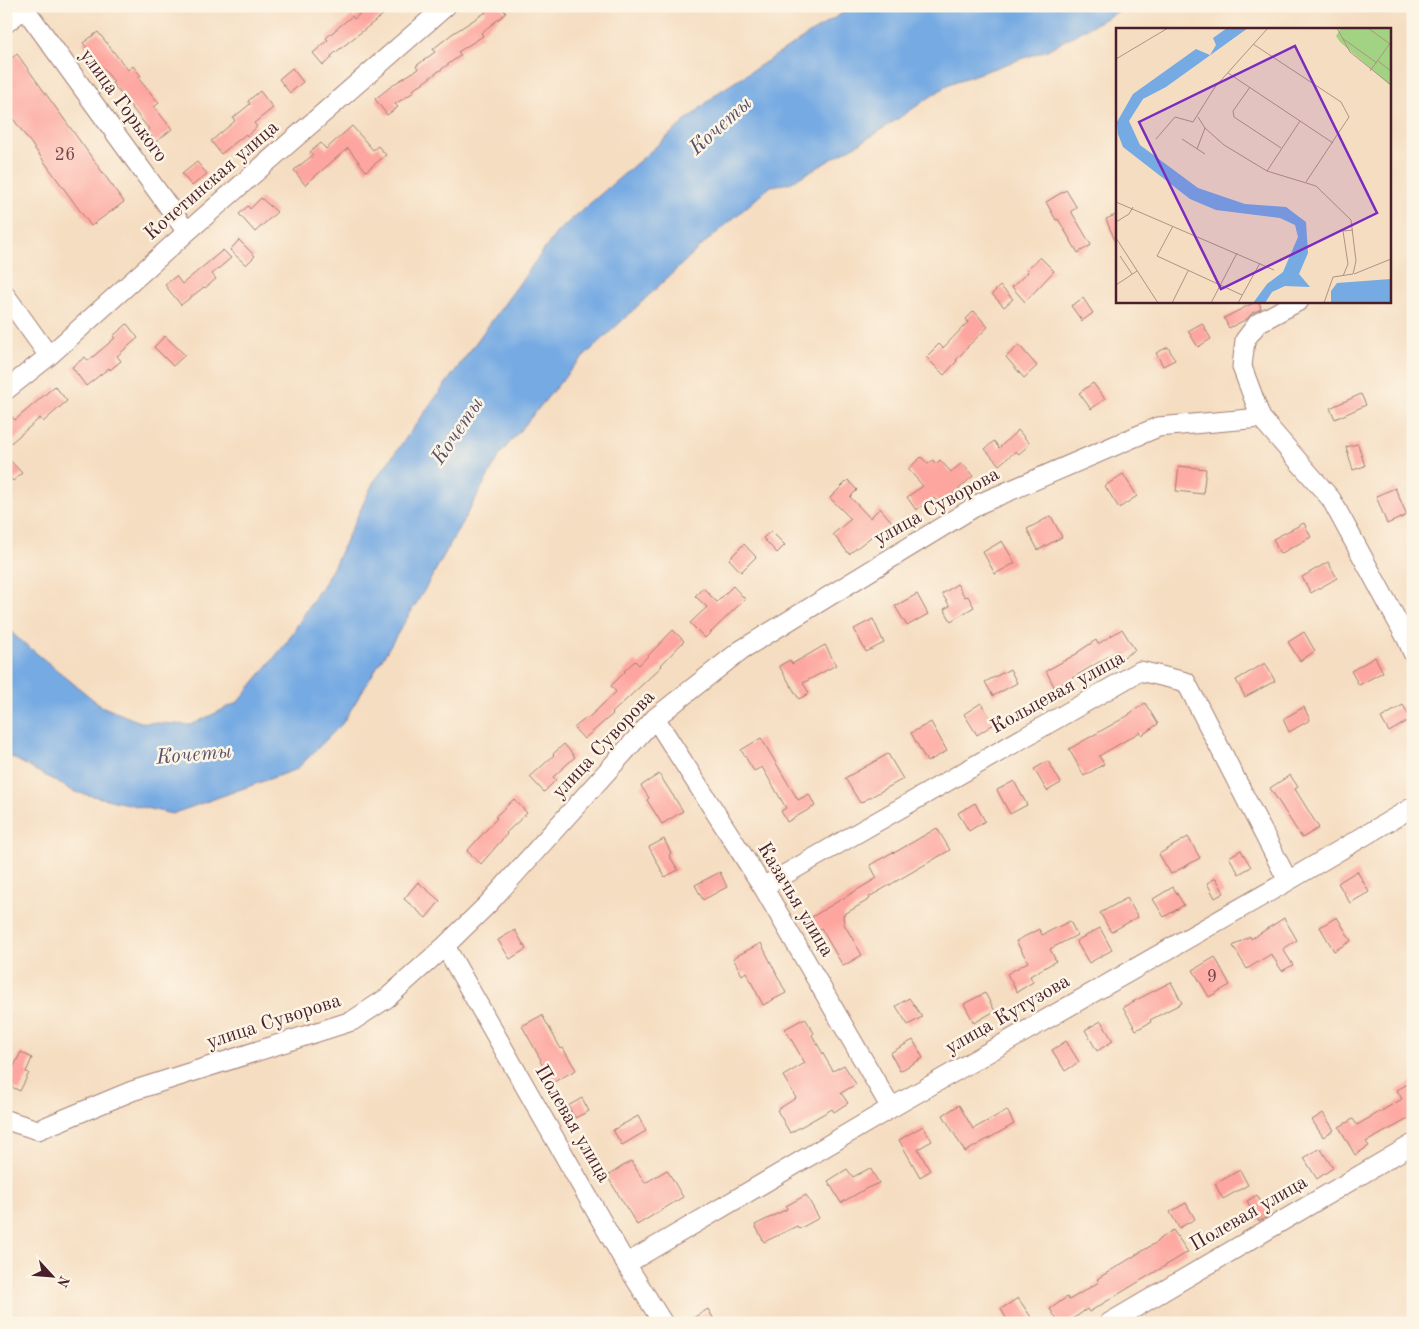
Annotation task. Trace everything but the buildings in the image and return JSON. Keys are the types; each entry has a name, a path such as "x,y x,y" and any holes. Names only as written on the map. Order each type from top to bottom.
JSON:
{"street":[{"name":"Кочетинская улица","path":"6,390 49,356 187,232 446,6"},
{"name":"улица Горького","path":"25,7 187,232"},
{"path":"6,23 25,7"},
{"path":"6,296 49,356"},
{"path":"1296,302 1258,323 1245,340 1242,367 1261,418 1331,499 1413,653"},
{"name":"улица Суворова","path":"6,1120 38,1130 132,1091 352,1022 387,998 488,904 655,718 741,650 981,504 1158,428 1261,418"},
{"name":"Кольцевая улица","path":"763,887 1140,671 1186,682 1288,880"},
{"name":"Казачья улица","path":"655,718 763,887 891,1108"},
{"name":"улица Кутузова","path":"626,1264 891,1108 1413,806"},
{"name":"Полевая улица","path":"445,946 626,1264 663,1323"},
{"name":"Полевая улица","path":"1109,1323 1413,1144"}],"water":[{"name":"Кочеты","path":"858,6 1128,6 1047,50 951,83 872,136 790,183 771,186 699,248 574,366 501,453 425,589 342,724 297,769 172,814 75,792 6,754 6,625 14,635 101,706 140,722 191,725 238,702 287,642 333,568 373,483 557,232 719,92 839,15"}]}
